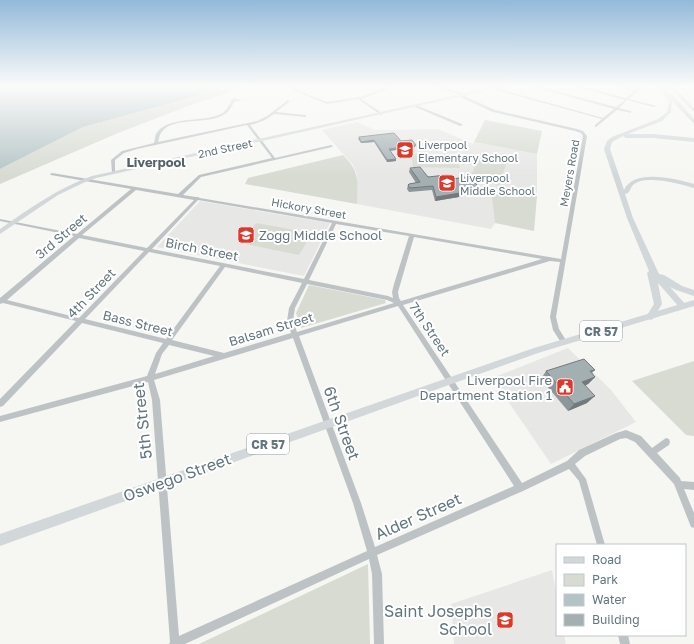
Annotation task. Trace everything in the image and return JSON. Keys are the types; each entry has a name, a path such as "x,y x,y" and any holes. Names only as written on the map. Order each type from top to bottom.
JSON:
{"highway":[{"path":"664,116 660,120 610,141 608,149 636,233 649,263 656,276 683,306"},
{"path":"620,136 652,135 694,140"},
{"path":"636,233 632,212 611,152 610,144 615,140 626,136 694,140"},
{"path":"626,192 628,185 646,179 673,181 694,186"},
{"path":"649,263 660,276 668,282 679,288 694,293"},
{"path":"649,263 658,300 658,304 650,317"}],"main road":[{"name":"2nd Street","path":"0,232 52,195 85,179 371,116"},
{"name":"CR 57","path":"650,317 694,303"},
{"name":"Oswego Street","path":"0,540 449,380 564,342 650,317"}],"street":[{"path":"156,143 158,133 165,128 178,123 217,116"},
{"path":"114,172 113,160 118,155 129,150 156,143 248,125 261,121 269,116"},
{"path":"440,116 461,125"},
{"name":"Meyers Road","path":"516,116 576,130 584,134 585,139 553,317 556,330 564,342"},
{"path":"593,116 604,119"},
{"path":"596,126 607,116"},
{"path":"248,125 274,158"},
{"path":"180,195 194,180 200,176 331,146"},
{"name":"Hickory Street","path":"52,174 562,261"},
{"name":"3rd Street","path":"0,301 136,188"},
{"name":"4th Street","path":"0,404 198,198"},
{"name":"Birch Street","path":"0,220 388,298 399,304"},
{"name":"6th Street","path":"335,222 305,281 290,314 290,321 357,503 372,553 377,574 379,644"},
{"name":"7th Street","path":"412,235 395,292 399,304 520,488"},
{"name":"Balsam Street","path":"0,420 150,378 549,259"},
{"name":"5th Street","path":"174,644 165,505 161,482 156,400 150,378 157,358 167,342 224,265"},
{"name":"Bass Street","path":"0,301 225,356"},
{"name":"Alder Street","path":"174,644 372,553 520,488 570,464 582,453 619,436 626,434 638,439 679,485"},
{"path":"651,453 666,442"},
{"path":"570,464 582,479 600,544"},
{"path":"694,486 679,485 694,524"}],"shaded area":[{"name":"Liverpool Middle School","path":"357,122 375,130 438,129 473,144 474,142 537,154 537,196 491,191 495,223 491,229 357,204 357,175 353,165 322,130"},
{"name":"Zogg Middle School","path":"200,201 330,223 304,276 157,247"},
{"path":"568,348 611,390 636,422 551,464 492,378"},
{"name":"Saint Josephs School","path":"552,570 556,592 556,636 564,636 566,644 454,644 451,604"}],"green space":[{"path":"123,116 162,116 118,133 0,184 0,169 83,127"},
{"path":"485,120 542,131 537,154 474,142"},
{"path":"481,153 508,159 499,185 470,178"},
{"path":"411,154 456,155 460,168 413,167"},
{"path":"343,155 353,167 357,178 357,204 245,184 248,178"},
{"path":"491,191 537,196 534,231 495,223"},
{"path":"256,223 312,233 299,255 241,243"},
{"path":"309,285 385,300 386,303 301,328 296,313"},
{"path":"694,361 694,436 686,435 632,381"},
{"path":"368,564 370,644 199,644"}],"water":[{"path":"0,116 123,116 83,127 0,169"}],"building":[{"name":"Liverpool Elementary School","path":"394,133 401,141 412,140 416,145 389,149 396,159 387,160 374,140 361,142 359,137"},
{"path":"420,167 428,177 450,175 453,179 465,177 472,183 476,183 479,191 473,191 472,189 459,191 460,193 436,197 433,186 410,188 408,185 409,184 420,182 410,168"},
{"path":"584,359 595,370 590,371 595,377 582,382 595,396 574,404 546,371"}],"place":[{"name":"Liverpool Elementary School","path":"405,150"},
{"name":"Liverpool Middle School","path":"447,183"},
{"name":"Zogg Middle School","path":"246,235"},
{"name":"Liverpool Fire Department Station 1","path":"565,387"},
{"name":"Saint Josephs School","path":"505,620"}],"district":[{"name":"Liverpool","path":"156,162"}]}
